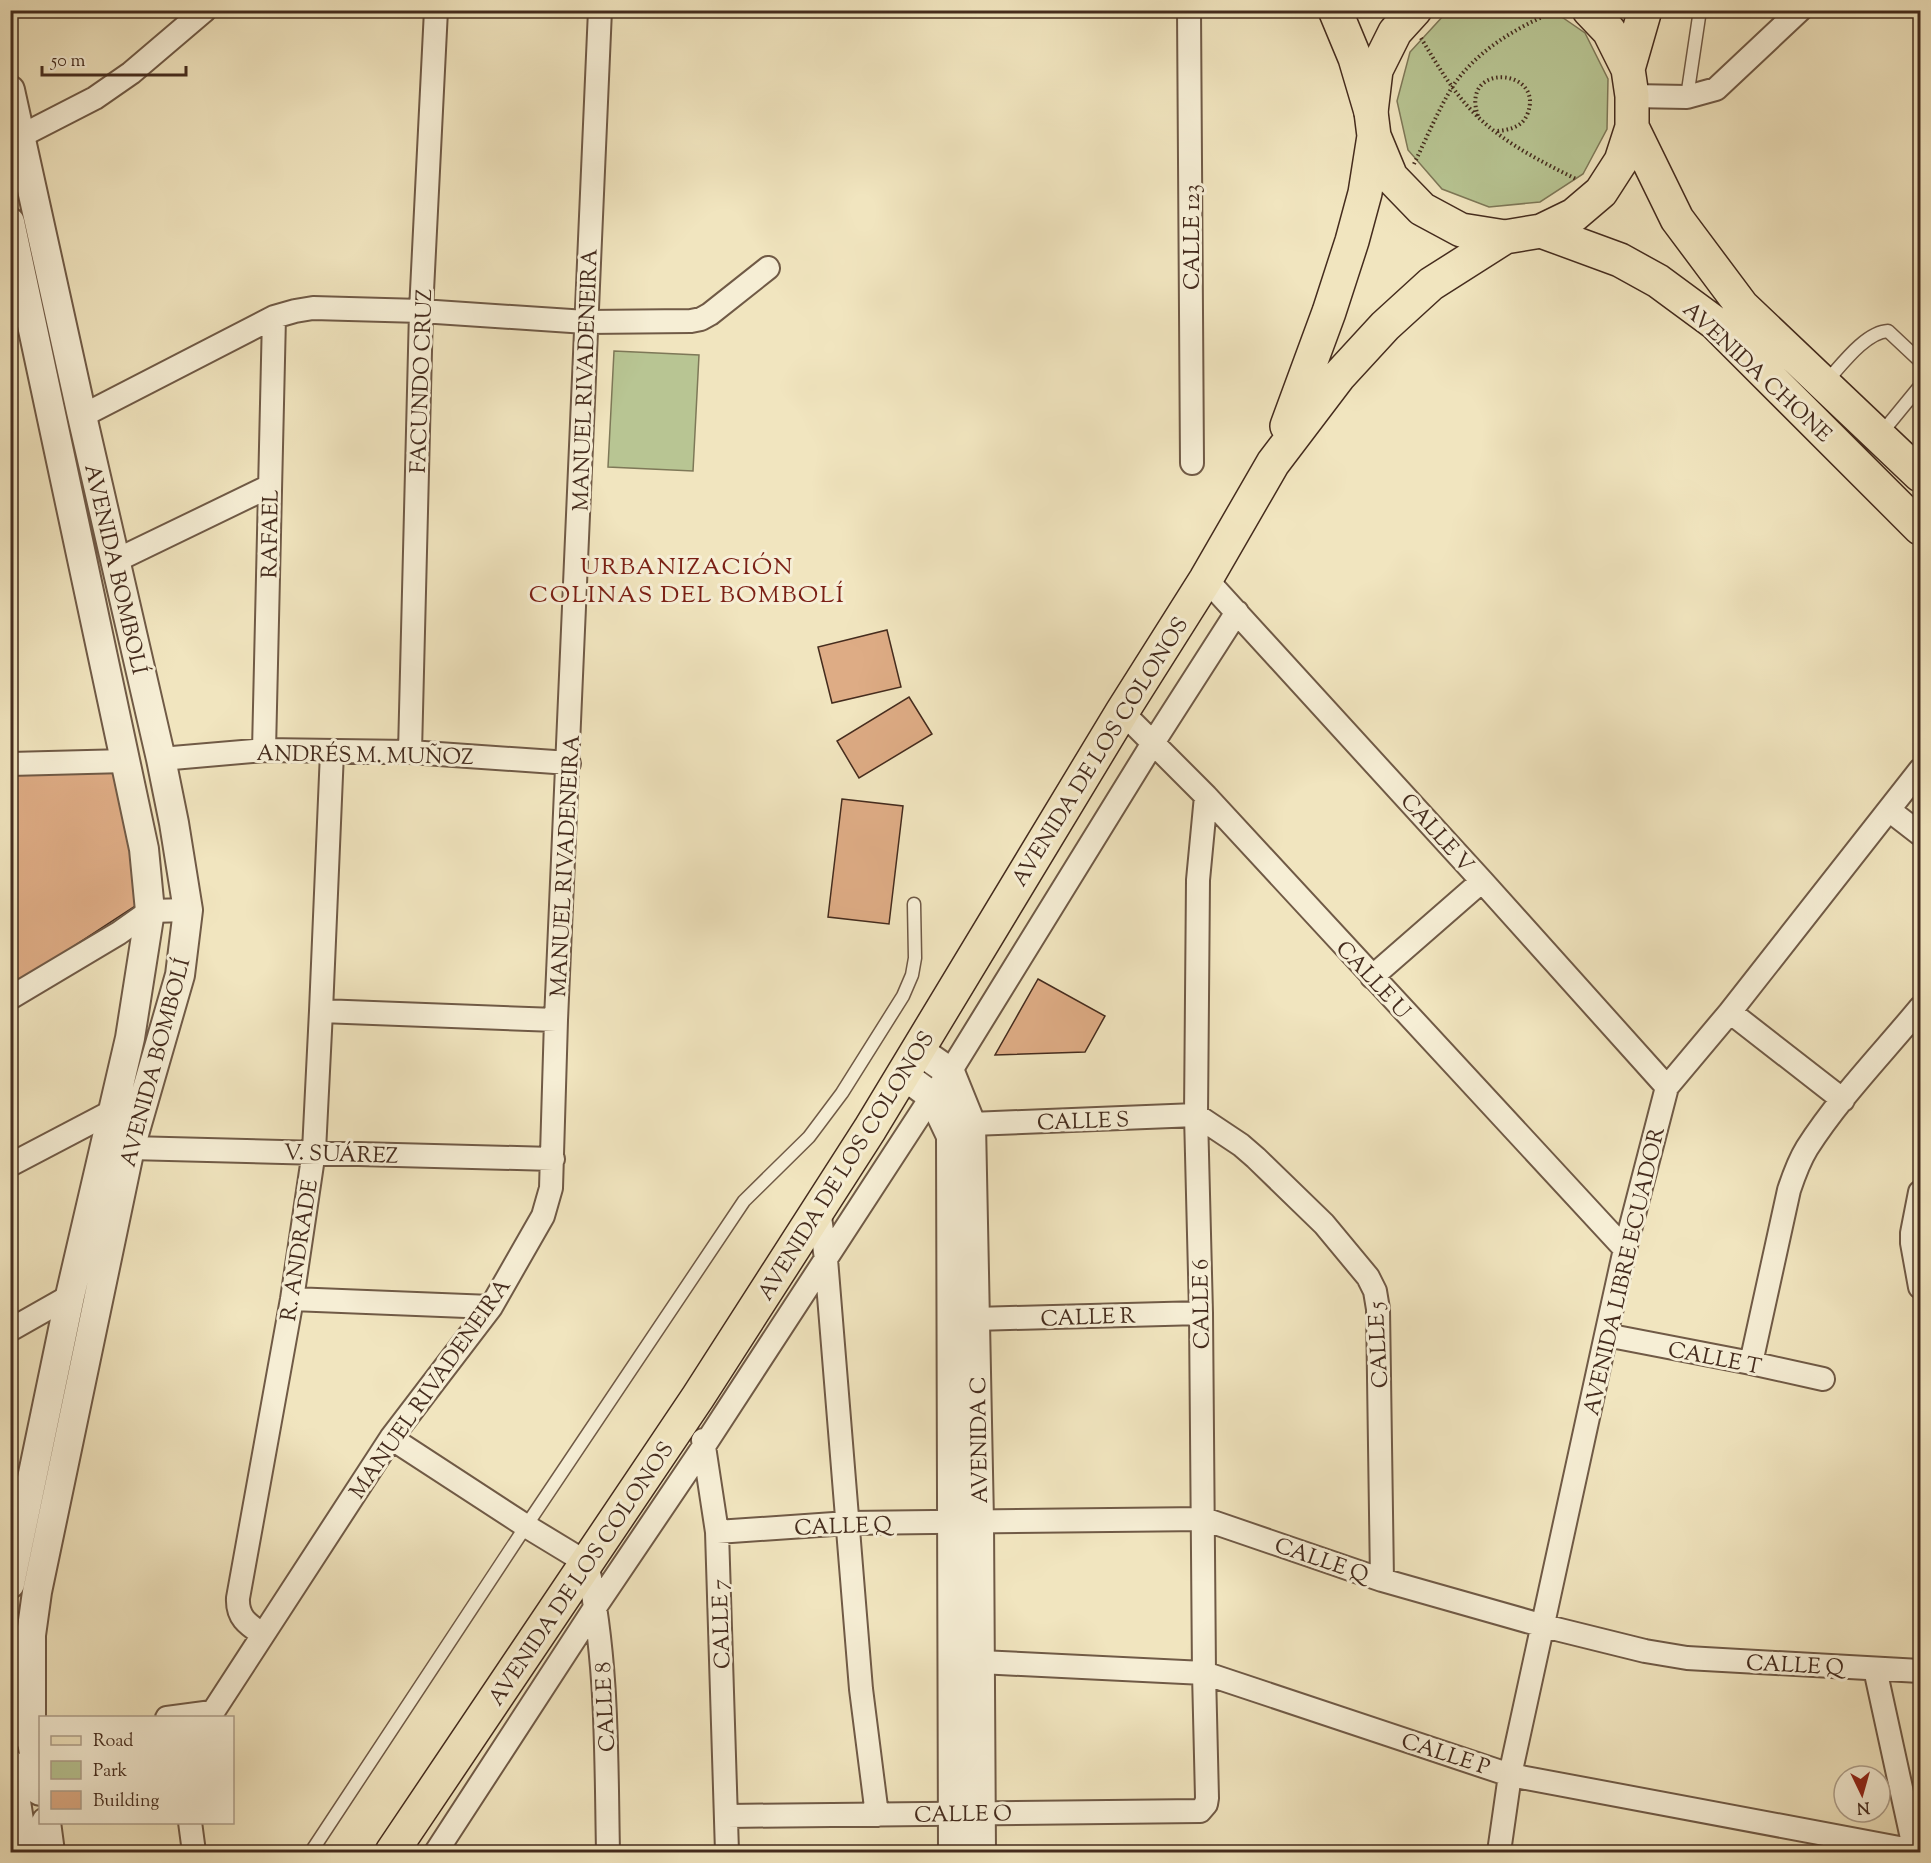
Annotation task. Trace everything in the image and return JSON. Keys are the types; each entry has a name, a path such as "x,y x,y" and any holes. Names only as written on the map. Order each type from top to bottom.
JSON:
{"main road":[{"path":"1335,10 1354,58 1391,177 1422,209 1461,230 1505,237 1541,231 1574,215 1601,192 1621,161 1645,10"},
{"name":"AVENIDA CHONE","path":"1589,10 1609,31 1630,97 1677,219 1742,306 1920,476"},
{"name":"AVENIDA DE LOS COLONOS","path":"1273,463 1303,387 1352,241 1365,193 1373,124 1376,70 1395,32 1412,14"},
{"name":"AVENIDA CHONE","path":"1541,231 1620,260 1658,281 1715,324 1920,528"},
{"name":"AVENIDA DE LOS COLONOS","path":"392,1852 699,1397 819,1210 1122,712 1206,579 1273,463 1339,376 1385,326 1431,284 1505,237"}],"street":[{"path":"16,137 95,98 131,73 205,10"},
{"name":"FACUNDO CRUZ","path":"410,752 421,311 436,10"},
{"name":"MANUEL RIVADENEIRA","path":"262,1634 391,1438 490,1307 543,1216 549,1195 553,1159 556,1020 569,763 585,322 600,10"},
{"name":"CALLE 123","path":"1189,10 1192,463"},
{"path":"1630,97 1687,97 1716,89 1800,10"},
{"name":"AVENIDA BOMBOLÍ","path":"10,90 16,137 161,759 188,910 180,975 130,1148 37,1592 31,1635 28,1735 39,1786"},
{"name":"AVENIDA BOMBOLÍ","path":"10,222 144,849 150,911 130,1038 70,1296 10,1584"},
{"path":"82,416 274,317 303,309 421,311 585,322 691,321 710,314 768,268"},
{"name":"RAFAEL","path":"264,750 274,317"},
{"path":"115,561 270,486"},
{"name":"CALLE V","path":"1206,579 1667,1087"},
{"path":"436,1852 596,1605 704,1446 932,1096 950,1072 1153,743 1237,612"},
{"name":"CALLE U","path":"1122,712 1206,796 1625,1249"},
{"name":"ANDRÉS M. MUÑOZ","path":"161,759 264,750 410,752 569,763"},
{"name":"R. ANDRADE","path":"262,1634 245,1623 237,1605 292,1299 314,1151 332,752"},
{"path":"10,764 126,761"},
{"name":"AVENIDA LIBRE ECUADOR","path":"1499,1852 1510,1774 1606,1335 1625,1249 1667,1087 1730,1012 1920,770"},
{"name":"CALLE 6","path":"1200,1811 1206,1804 1207,1798 1201,1313 1196,1115 1198,880 1206,796"},
{"path":"1889,810 1920,834"},
{"path":"1372,977 1482,881"},
{"path":"10,998 119,933 150,911 188,910"},
{"path":"1751,1363 1789,1190 1797,1167 1807,1148 1843,1100 1920,1008"},
{"path":"321,1011 556,1020"},
{"path":"1730,1012 1843,1100"},
{"path":"909,1062 950,1072"},
{"name":"AVENIDA C","path":"909,1062 932,1096 951,1136 966,1522 980,1662 981,1852"},
{"name":"AVENIDA C","path":"950,1072 971,1124 975,1319 953,1814 954,1852"},
{"path":"10,1165 111,1112"},
{"name":"CALLE S","path":"971,1124 1196,1115"},
{"name":"CALLE 5","path":"1196,1115 1240,1145 1271,1171 1324,1224 1368,1276 1375,1291 1378,1309 1382,1580"},
{"name":"V. SUÁREZ","path":"130,1148 553,1159"},
{"path":"1920,1192 1912,1243 1920,1287"},
{"path":"819,1210 826,1259 861,1689 877,1815"},
{"path":"10,1330 70,1296"},
{"path":"292,1299 490,1307"},
{"name":"CALLE R","path":"975,1319 1201,1313"},
{"name":"CALLE T","path":"1606,1335 1823,1379"},
{"name":"CALLE 7","path":"699,1397 717,1532 727,1852"},
{"path":"391,1438 587,1563"},
{"name":"CALLE Q","path":"717,1532 848,1523 1204,1519 1382,1580 1544,1626 1645,1651 1687,1658 1920,1671"},
{"name":"CALLE 8","path":"587,1563 596,1605 605,1694 608,1852"},
{"path":"210,1715 262,1634"},
{"name":"CALLE P","path":"980,1662 1204,1673 1510,1774 1915,1852"},
{"path":"1875,1669 1915,1852"},
{"path":"10,1764 24,1852"},
{"name":"CALLE O","path":"726,1816 1200,1811"},
{"path":"46,1824 51,1852"},
{"path":"190,1824 194,1852"}],"lane":[{"path":"1687,97 1700,10"},
{"path":"1824,384 1869,336 1880,332 1887,331 1920,361"},
{"path":"1879,436 1920,386"},
{"path":"311,1852 744,1201 809,1137 842,1093 903,996 912,975 915,958 914,904"}],"path":[{"path":"1407,194 1413,166 1452,88 1473,62 1498,41 1558,10"},
{"path":"1412,14 1452,88 1479,118 1527,153 1601,192"},
{"path":"1479,118 1475,107 1476,95 1481,85 1491,78 1502,76 1513,78 1523,85 1529,95 1530,106 1526,117 1518,126 1496,131"}],"green space":[{"path":"1455,10 1553,11 1585,33 1608,79 1607,129 1583,174 1540,202 1489,207 1442,189 1408,150 1397,101 1410,52 1445,14"},
{"path":"614,351 699,355 693,471 608,467"}],"building":[{"path":"887,630 901,687 832,703 818,647"},
{"path":"909,697 932,734 859,778 837,741"},
{"path":"10,773 118,773 140,903 13,986"},
{"path":"842,799 903,806 889,924 828,917"},
{"path":"1038,979 1105,1016 1085,1052 995,1055"}],"district":[{"name":"URBANIZACIÓN COLINAS DEL BOMBOLÍ","path":"687,580"}]}
